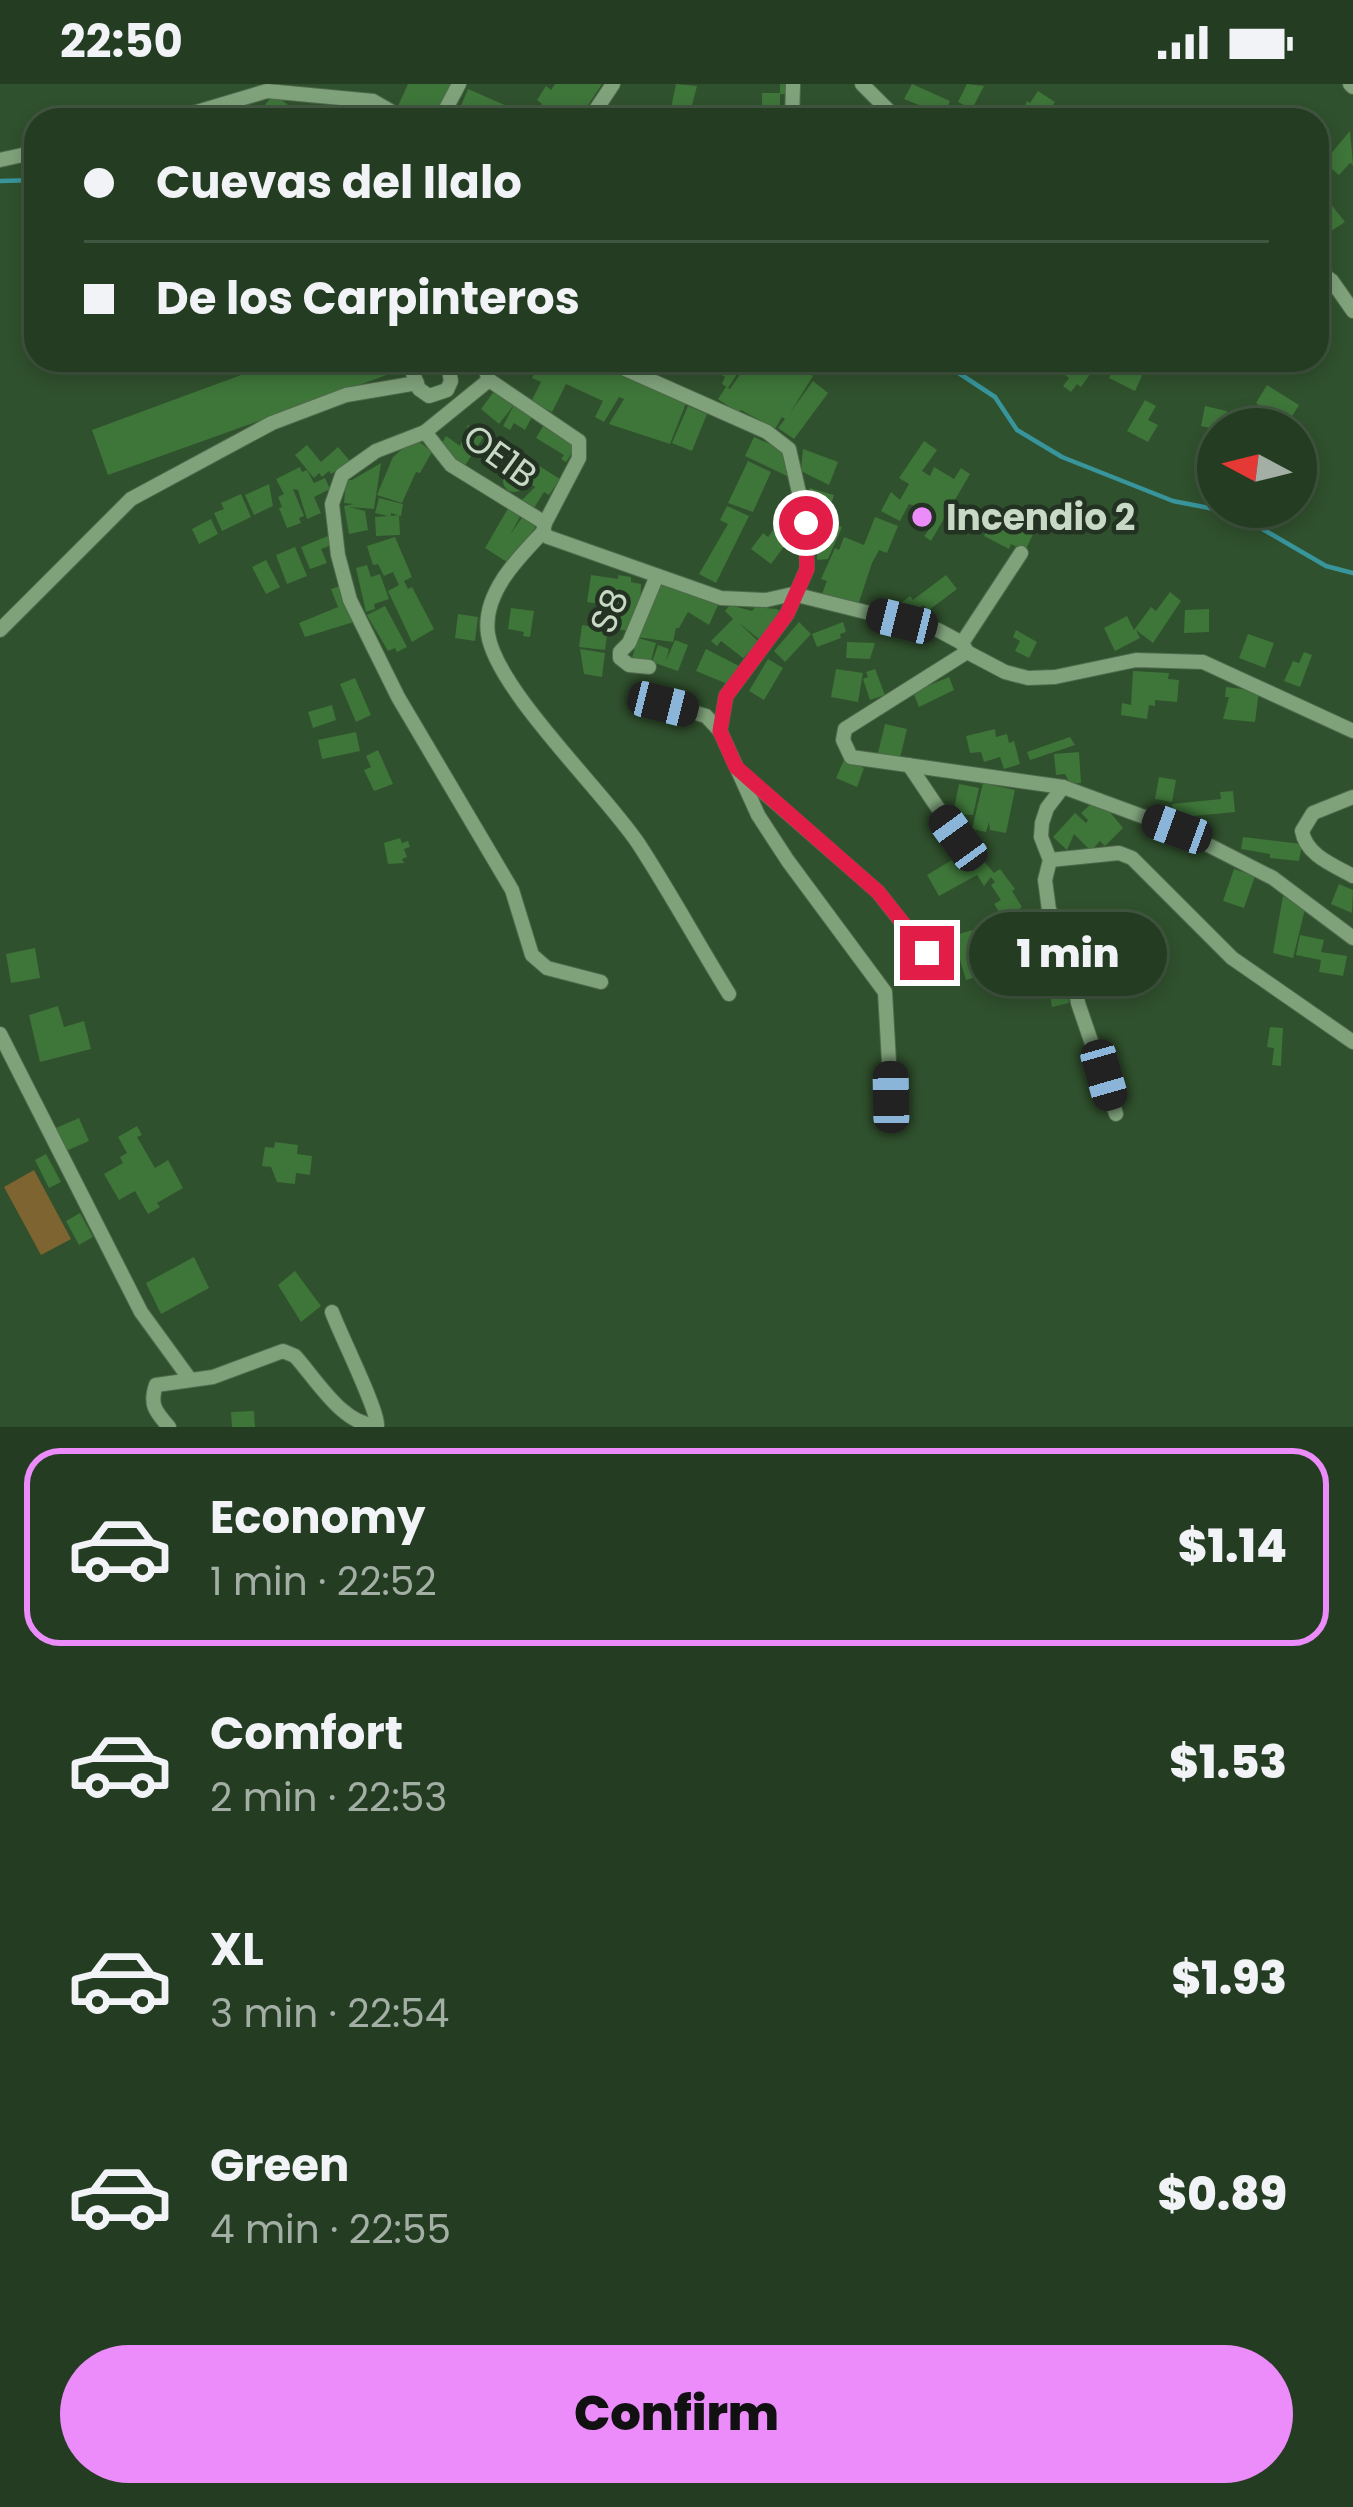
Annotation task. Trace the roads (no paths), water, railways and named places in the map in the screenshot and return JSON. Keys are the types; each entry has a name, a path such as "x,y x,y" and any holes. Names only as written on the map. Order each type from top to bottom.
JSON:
{"street":[{"path":"210,108 267,91 373,101 385,108"},
{"path":"1329,279 1353,311"},
{"path":"413,372 428,396 447,390 451,372"},
{"path":"486,372 489,380 579,441 579,458 544,527 514,562 492,600 488,615 491,645 524,702 639,844 729,994"},
{"path":"632,372 767,432 789,449 809,545 807,569 774,634 726,696 720,731"},
{"path":"489,380 425,432 376,451 342,476 333,495 338,554 350,599 398,697 512,890 532,955 547,968 601,982"},
{"path":"0,630 131,499 272,423 360,391 417,383"},
{"name":"OE1B","path":"425,432 451,466 544,527 548,537 656,578 722,598 766,600 794,594 938,630 1005,672 1028,678 1136,660 1203,662 1353,730"},
{"path":"1021,553 964,648 845,729 843,740 851,757 1064,788 1177,829 1274,878 1353,938"},
{"name":"S8","path":"649,667 629,665 620,652 656,578"},
{"path":"663,704 706,716 720,731 788,861 885,992 891,1097"},
{"path":"909,765 958,838"},
{"path":"736,767 878,892 944,976"},
{"path":"1064,788 1047,808 1042,823 1041,837 1050,860 1045,880 1049,910 1066,938 1078,1003 1116,1114"},
{"path":"1353,797 1312,813 1302,831 1314,853 1353,876"},
{"path":"1050,860 1119,853 1132,858 1232,958 1353,1042"},
{"path":"0,1034 141,1312 189,1378"},
{"path":"169,1427 151,1399 156,1385 213,1377 283,1351 295,1356 350,1418 365,1426 377,1425 378,1414 332,1312"}],"waterway":[{"path":"0,181 24,180"},
{"path":"957,372 995,397 1017,430 1062,457 1173,501 1235,513 1326,566 1353,573"}],"place":[{"name":"Incendio 2","path":"922,517"}]}
